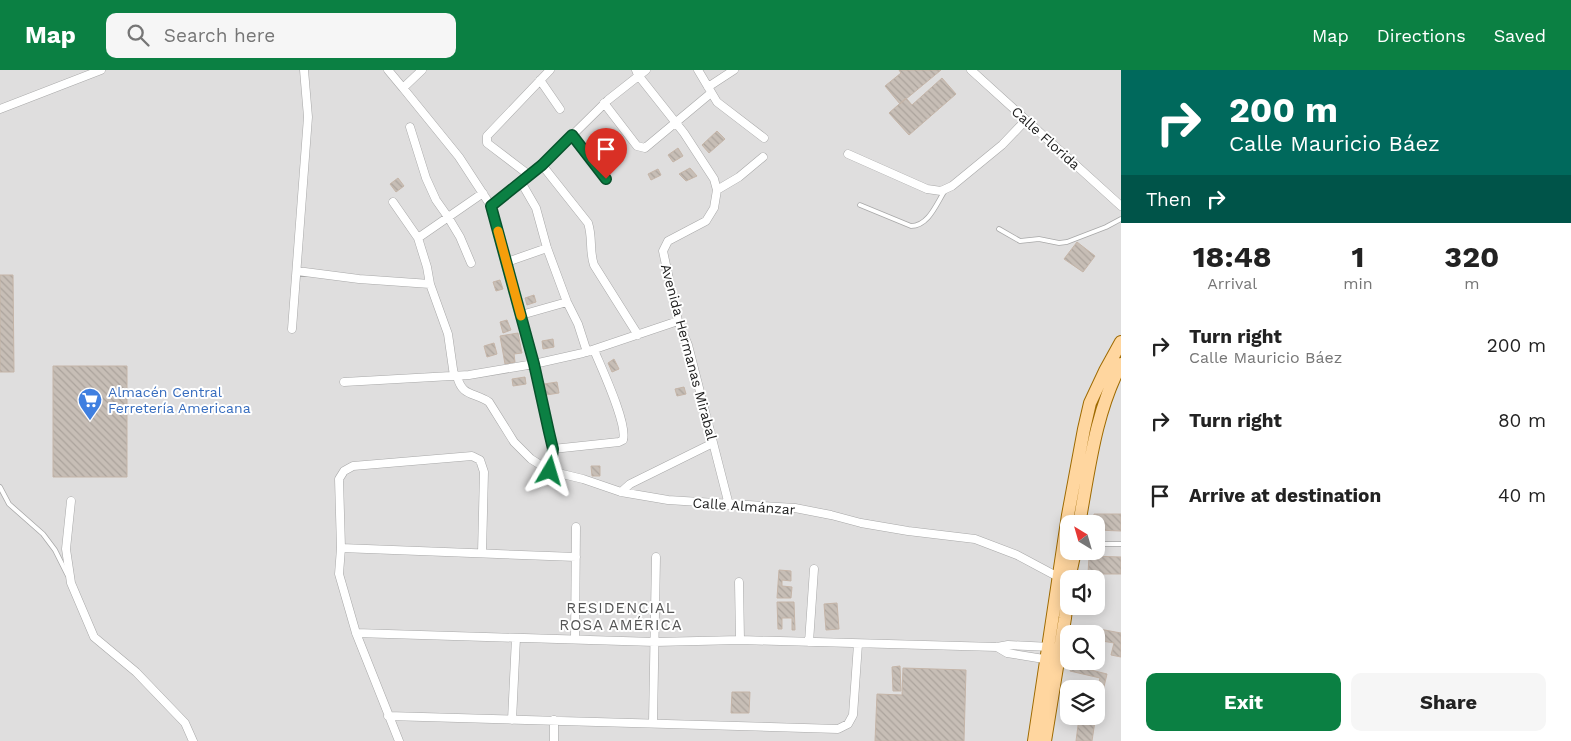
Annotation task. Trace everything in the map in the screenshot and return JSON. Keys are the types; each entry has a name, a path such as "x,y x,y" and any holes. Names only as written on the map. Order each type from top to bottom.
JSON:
{"main road":[{"path":"1066,570 1068,515 1090,403 1121,342"},
{"path":"1081,515 1094,437 1111,382 1121,364"},
{"path":"1034,741 1060,614"},
{"path":"1045,741 1053,654"}],"street":[{"path":"0,109 101,70"},
{"path":"292,329 308,117 304,70"},
{"path":"388,70 459,157 491,206 534,364 553,449 550,471"},
{"path":"403,88 422,70"},
{"path":"529,175 488,143 487,136 550,70"},
{"path":"491,206 542,165 637,72 646,70"},
{"path":"698,70 718,102 764,138"},
{"path":"604,103 637,146 645,148 676,123 734,70"},
{"name":"Calle Florida","path":"971,70 1121,206"},
{"path":"637,72 676,123 714,179 717,190 739,177 763,157"},
{"path":"540,80 560,109"},
{"path":"848,154 927,189 934,191 945,190 1002,145 1026,120"},
{"path":"410,127 426,178 436,200 460,237 471,263"},
{"path":"572,135 606,179"},
{"path":"542,165 588,223 592,234 590,254 594,265 638,335"},
{"path":"521,182 536,208 547,248 567,302 611,390 624,431 623,440 618,442 553,449"},
{"name":"Avenida Hermanas Mirabal","path":"717,190 714,208 706,221 668,241 663,251 678,321 688,345 729,505"},
{"path":"418,238 483,193"},
{"path":"393,202 418,238 430,284 448,334 456,376"},
{"path":"507,262 547,248"},
{"path":"297,271 359,279 430,284"},
{"path":"521,315 567,302"},
{"path":"344,382 456,376 534,364 590,351 678,321"},
{"name":"Calle Almánzar","path":"456,376 464,390 470,395 488,402 514,442 531,459 550,471 583,479 621,492 668,500 795,508 870,525 975,539 1017,555 1060,577"},
{"path":"621,492 630,484 713,443"},
{"path":"399,741 356,633 339,574 341,548 339,479 344,470 353,466 472,456 480,460 484,472 482,553"},
{"path":"70,501 66,549 71,583 94,637 136,672 185,723 193,741"},
{"path":"575,639 576,527"},
{"path":"341,548 576,557"},
{"path":"653,722 656,557"},
{"path":"809,642 814,569"},
{"path":"739,582 740,640"},
{"path":"356,633 654,642 740,640 997,647 1008,645 1053,654"},
{"path":"512,720 516,638"},
{"path":"388,716 843,727 848,724 853,716 858,644"},
{"path":"997,647 1006,654 1053,654"},
{"path":"554,720 554,741"}],"lane":[{"path":"860,205 911,226 917,226 928,218 945,190"},
{"path":"999,229 1020,241 1039,239 1059,243 1067,242 1106,227 1121,219"},
{"path":"0,487 10,504 44,534 55,550 71,583"},
{"path":"1105,544 1121,544"}],"shaded area":[{"path":"0,70 1121,70 1121,741 0,741"}],"building":[{"path":"899,70 941,70 900,104 885,86 901,73"},
{"path":"942,78 956,94 909,135 889,113 906,98 912,105"},
{"path":"717,131 725,139 709,153 702,145"},
{"path":"678,148 683,156 673,162 668,155"},
{"path":"690,168 697,176 686,181 679,174"},
{"path":"658,169 661,175 651,180 648,174"},
{"path":"398,178 404,186 396,192 390,184"},
{"path":"1077,242 1095,256 1083,272 1064,259"},
{"path":"0,275 13,275 14,372 0,372"},
{"path":"500,280 503,289 496,291 493,282"},
{"path":"534,295 536,302 527,305 525,298"},
{"path":"507,320 511,330 503,333 500,322"},
{"path":"518,333 522,353 514,354 515,362 505,364 500,336"},
{"path":"553,339 554,347 543,349 542,341"},
{"path":"494,343 497,354 487,357 484,346"},
{"path":"614,359 619,369 612,372 608,363"},
{"name":"Almacén Central Ferretería Americana","path":"53,366 127,366 127,477 53,477"},
{"path":"525,377 526,384 513,386 512,379"},
{"path":"557,382 559,393 546,395 544,384"},
{"path":"684,387 686,394 677,396 675,389"},
{"path":"591,466 600,466 600,476 592,476"},
{"path":"1121,514 1121,531 1105,530 1105,515 1094,515"},
{"path":"1105,556 1121,557 1121,574 1105,574 1105,570 1088,570 1089,560 1105,560"},
{"path":"779,570 791,571 791,581 782,580 782,586 792,587 791,598 777,598"},
{"path":"777,602 794,602 795,630 792,630 792,618 782,618 782,629 778,629"},
{"path":"837,603 839,629 826,630 824,604"},
{"path":"1105,630 1121,633 1121,657 1111,655 1114,643 1105,642"},
{"path":"900,666 901,691 893,691 892,667"},
{"path":"903,668 966,670 964,741 875,741 877,694 902,695"},
{"path":"1091,670 1107,674 1105,682 1105,680 1100,680 1100,678 1070,671"},
{"path":"732,692 750,692 749,713 731,713"},
{"path":"1078,725 1094,725 1092,741 1076,741"}],"slow traffic":[{"path":"498,231 521,316"}],"place":[{"name":"Almacén Central Ferretería Americana","path":"90,421"}],"district":[{"name":"RESIDENCIAL ROSA AMÉRICA","path":"621,616"}],"route":[{"path":"550,471 553,449 534,364 491,206 542,165 572,135 606,179"}]}
